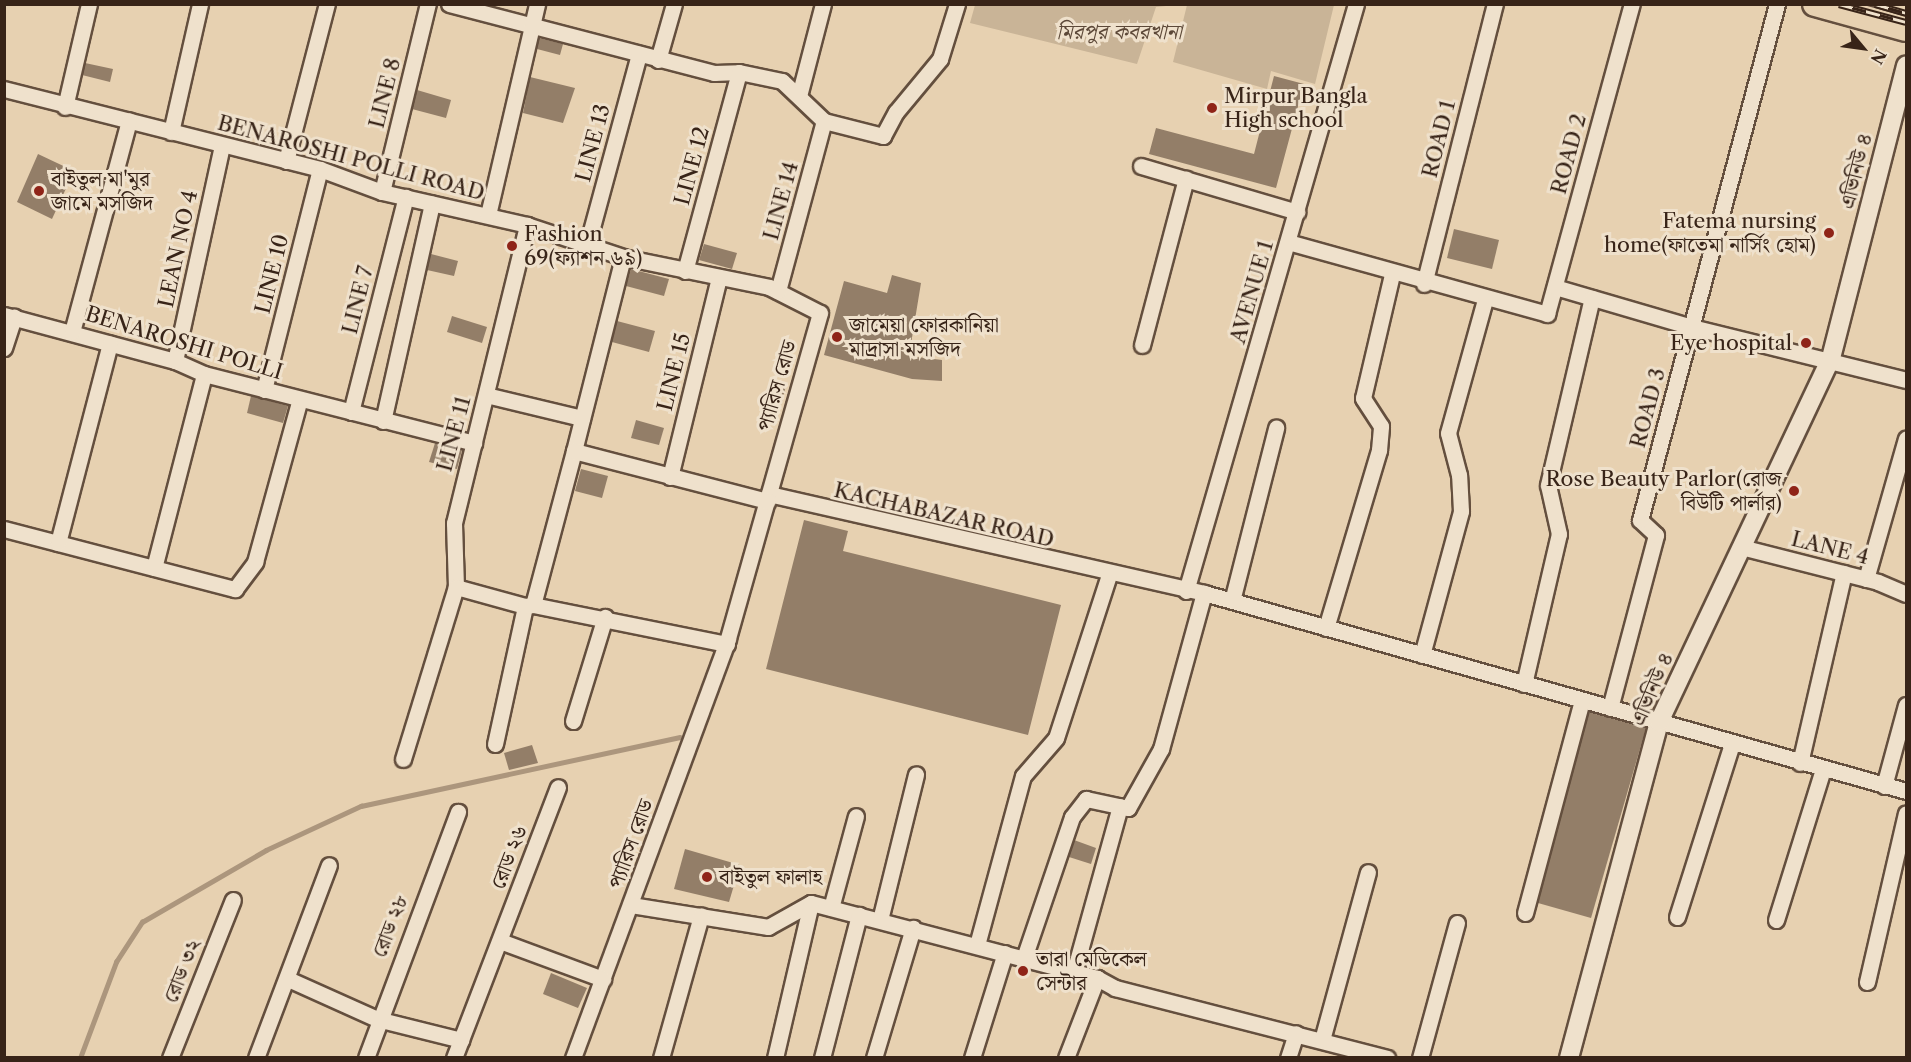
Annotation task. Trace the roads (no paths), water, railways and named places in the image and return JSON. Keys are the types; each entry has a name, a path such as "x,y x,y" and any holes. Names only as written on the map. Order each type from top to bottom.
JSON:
{"main road":[{"path":"1815,4 1906,29"}],"street":[{"path":"65,107 88,4"},
{"path":"171,132 200,4"},
{"path":"286,161 327,4"},
{"name":"LINE 8","path":"382,192 428,4"},
{"path":"449,4 714,73 739,72 782,81 824,121 883,136 896,112 940,59 957,4"},
{"path":"488,215 537,4"},
{"path":"658,60 674,4"},
{"path":"799,96 823,4"},
{"name":"AVENUE 1","path":"1186,591 1356,4"},
{"name":"ROAD 1","path":"1424,284 1495,4"},
{"name":"ROAD 2","path":"1485,300 1547,315 1632,4"},
{"name":"ROAD 3","path":"1610,708 1656,536 1640,520 1777,4"},
{"name":"LINE 13","path":"588,242 639,54"},
{"name":"এভিনিউ ৪","path":"1569,1058 1659,722 1831,358 1906,65"},
{"name":"LINE 12","path":"685,271 739,72"},
{"name":"BENAROSHI POLLI ROAD","path":"4,89 65,107 320,169 382,192 527,225 588,242 623,257 778,291 820,313"},
{"path":"72,332 129,121"},
{"name":"LINE 14","path":"778,291 824,121"},
{"name":"LEAN NO 4","path":"175,361 222,145"},
{"path":"1141,166 1297,212"},
{"name":"LINE 10","path":"264,390 320,169"},
{"path":"1142,345 1186,179"},
{"name":"LINE 7","path":"351,412 406,197"},
{"path":"383,421 432,203"},
{"name":"LINE 11","path":"456,587 454,513 474,443 527,225"},
{"path":"1288,242 1424,284 1485,300 1448,433 1459,475 1461,511 1422,655"},
{"path":"495,744 529,606 574,451 623,257"},
{"path":"1326,628 1379,450 1381,426 1363,398 1392,274"},
{"name":"LINE 15","path":"670,477 719,277"},
{"path":"1555,287 1692,327 1831,358 1906,380"},
{"path":"1524,684 1559,534 1548,485 1592,298"},
{"name":"প্যারিস রোড","path":"573,1058 727,644 820,313"},
{"path":"4,348 9,316"},
{"name":"BENAROSHI POLLI","path":"9,316 175,361 204,374 474,443"},
{"path":"58,543 110,344"},
{"path":"154,568 204,374"},
{"path":"486,395 582,418"},
{"path":"4,530 235,589 255,562 300,399"},
{"path":"1232,602 1276,428"},
{"path":"1866,579 1906,439"},
{"name":"KACHABAZAR ROAD","path":"574,451 670,477 1109,575 1204,593 1732,744 1906,791"},
{"name":"LANE 4","path":"1741,547 1866,579 1906,594"},
{"path":"1800,763 1844,573"},
{"path":"977,945 1023,776 1056,738 1109,575"},
{"path":"403,759 456,587 529,606 605,617 727,644"},
{"path":"1024,958 1072,817 1086,799 1128,808 1161,749 1204,593"},
{"path":"573,721 605,617"},
{"path":"1525,913 1582,700"},
{"path":"1884,786 1906,705"},
{"path":"1677,917 1732,744"},
{"path":"1776,920 1823,769"},
{"path":"880,920 916,774"},
{"name":"রোড ২৬","path":"454,1058 558,787"},
{"path":"1074,972 1120,806"},
{"name":"রোড ২৮","path":"366,1058 377,1018 458,812"},
{"path":"1867,981 1906,813"},
{"path":"831,908 856,816"},
{"path":"256,1058 288,979 329,865"},
{"path":"1322,1040 1368,872"},
{"name":"রোড ৩২","path":"170,1058 233,900"},
{"path":"631,905 768,927 811,903 1097,978 1115,988 1387,1058"},
{"path":"775,1058 811,903"},
{"path":"822,1058 859,915"},
{"path":"661,1058 701,916"},
{"path":"1420,1058 1457,923"},
{"path":"874,1058 913,928"},
{"path":"500,941 603,979"},
{"path":"972,1058 1005,953"},
{"path":"1066,1058 1097,978"},
{"path":"288,979 377,1018 461,1040"},
{"path":"1288,1058 1296,1033"}],"waterway":[{"path":"80,1058 116,962 142,922 266,850 361,806 680,737"}],"railway":[{"path":"1839,4 1906,22"},
{"path":"1875,4 1906,13"}],"place":[{"name":"Mirpur Bangla High school","path":"1212,108"},
{"name":"বাইতুল মা'মুর জামে মসজিদ","path":"39,191"},
{"name":"Fatema nursing home(ফাতেমা নার্সিং হোম)","path":"1829,233"},
{"name":"Fashion 69(ফ্যাশন ৬৯)","path":"512,246"},
{"name":"জামেয়া ফোরকানিয়া মাদ্রাসা মসজিদ","path":"837,337"},
{"name":"Eye hospital","path":"1806,343"},
{"name":"Rose Beauty Parlor(রোজ বিউটি পার্লার)","path":"1794,491"},
{"name":"বাইতুল ফালাহ","path":"707,877"},
{"name":"তারা মেডিকেল সেন্টার","path":"1023,971"}],"park label":[{"name":"মিরপুর কবরখানা","path":"1119,32"}]}
